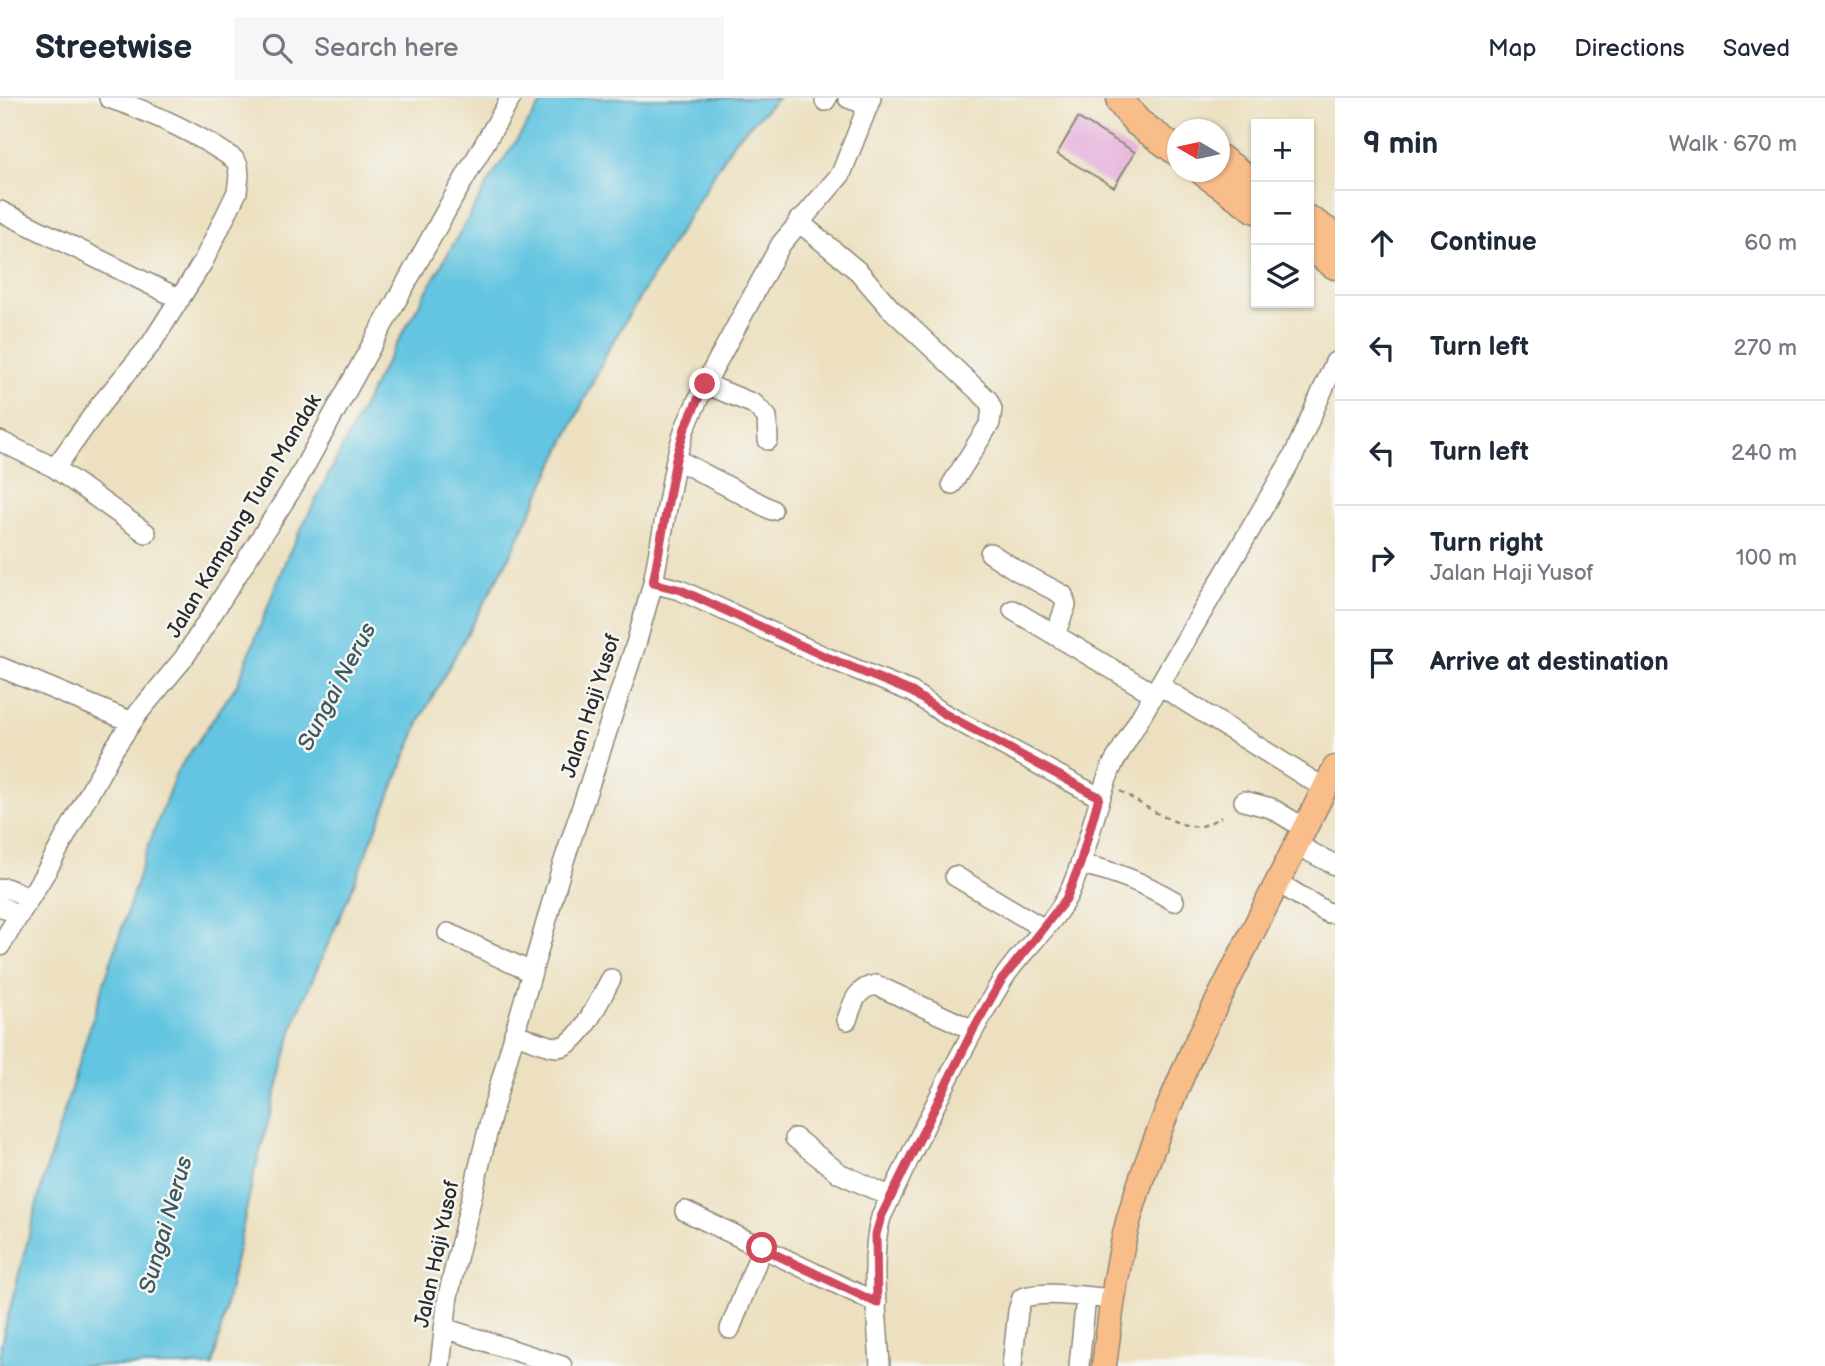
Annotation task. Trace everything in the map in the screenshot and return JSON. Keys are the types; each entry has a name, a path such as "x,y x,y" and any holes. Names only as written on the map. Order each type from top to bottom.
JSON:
{"highway":[{"path":"1118,100 1144,110 1167,124"},
{"path":"1118,100 1138,122 1167,144"},
{"path":"1230,166 1252,182"},
{"path":"1218,182 1251,205"},
{"path":"1314,223 1335,237"},
{"path":"1314,250 1335,265"}],"main road":[{"path":"1104,1366 1112,1299 1135,1198 1174,1094 1192,1050 1330,778"}],"street":[{"path":"55,468 101,404 151,344 203,262 237,192 238,164 225,153 182,129 110,98"},
{"name":"Jalan Kampung Tuan Mandak","path":"0,946 113,750 184,658 295,484 511,98"},
{"path":"848,98 870,102"},
{"name":"Jalan Haji Yusof","path":"440,1366 448,1296 493,1109 561,870 636,644 653,583 676,459 685,428 705,384 781,244 841,174 870,102"},
{"path":"0,211 180,299"},
{"path":"798,222 859,272 890,308 988,400 992,409 990,424 953,484"},
{"path":"880,1366 876,1234 891,1197 973,1030 1001,981 1066,899 1113,764 1294,455 1335,362"},
{"path":"705,384 754,404 767,417 768,440"},
{"path":"0,440 55,468 146,533"},
{"path":"676,459 772,510"},
{"path":"990,553 1063,594 1066,605 1055,635"},
{"path":"653,583 681,590 824,656 912,692 943,713 1102,790"},
{"path":"1013,610 1156,690 1330,778"},
{"path":"0,667 132,722"},
{"path":"1244,801 1271,808 1335,864"},
{"path":"1080,864 1111,871 1144,884 1174,901"},
{"path":"955,876 1044,929"},
{"path":"1277,882 1328,914 1335,913"},
{"path":"0,890 6,888 29,897"},
{"path":"0,906 18,915"},
{"path":"448,933 531,972"},
{"path":"514,1033 558,1047 570,1042 581,1032 611,979"},
{"path":"847,1020 859,991 876,985 973,1030"},
{"path":"795,1138 839,1173 891,1197"},
{"path":"685,1210 877,1303"},
{"path":"730,1329 762,1248"},
{"path":"1012,1366 1022,1298 1029,1295 1112,1299"},
{"path":"1079,1366 1086,1297"},
{"path":"444,1328 562,1366"}],"path":[{"path":"1102,790 1189,825 1201,826 1221,817"}],"water":[{"name":"Sungai Nerus","path":"545,98 778,98 735,140 609,348 513,550 421,718 349,896 296,1017 253,1178 213,1366 0,1366 1,1344 42,1184 148,847 176,773 238,683 287,557 379,375 491,178"}],"building":[{"path":"1078,118 1135,152 1114,187 1057,154"}],"route":[{"path":"705,384 685,428 676,459 653,583 681,590 824,656 912,692 943,713 1099,797 1080,864 1066,899 1001,981 973,1030 881,1217 876,1234 875,1253 877,1303 762,1248"}]}
